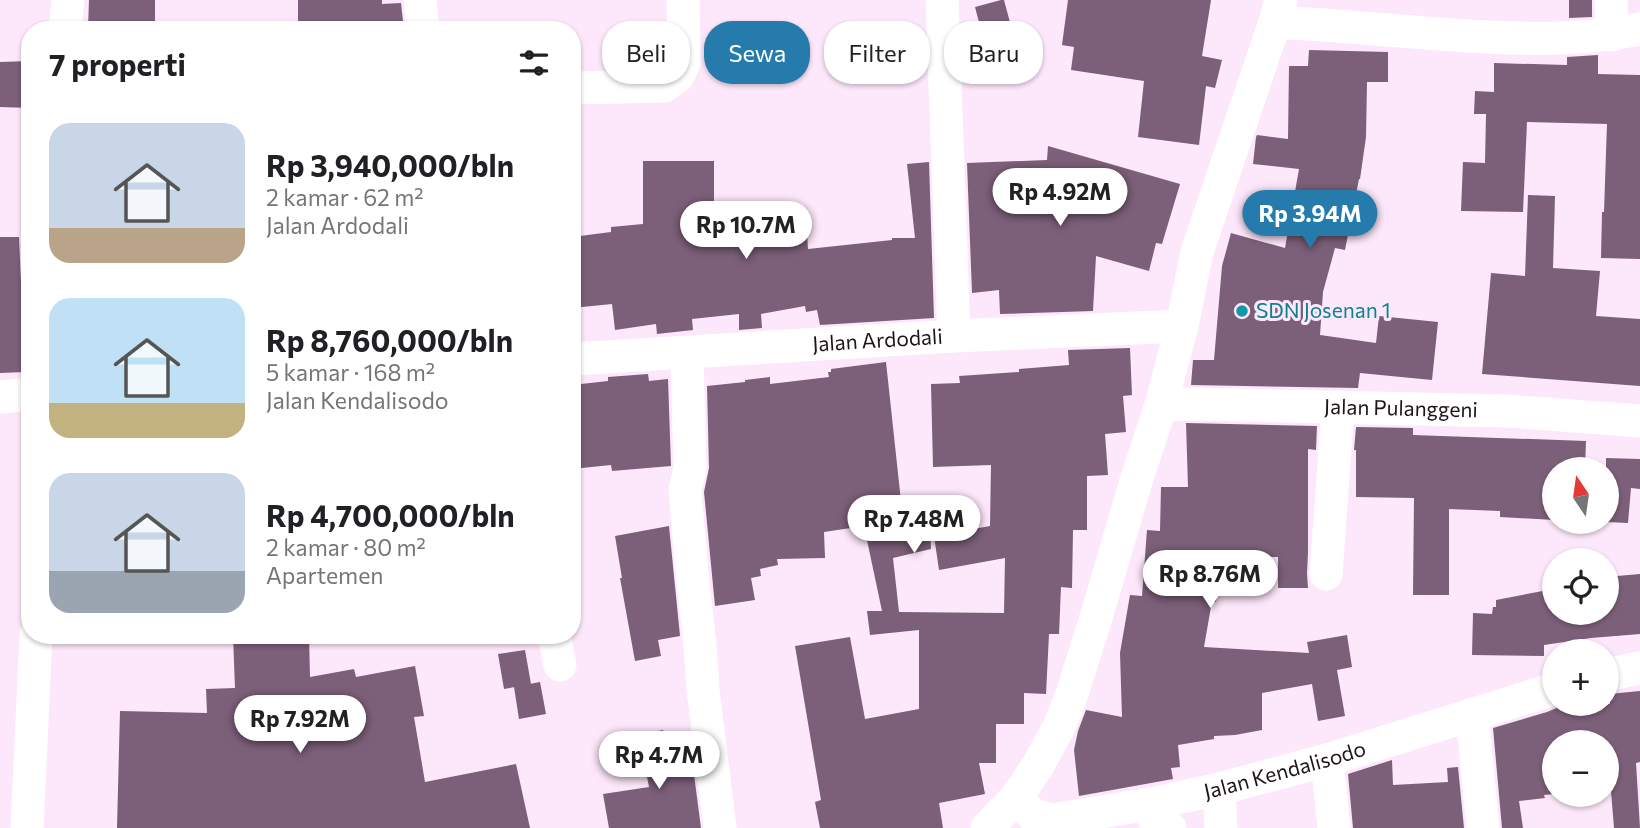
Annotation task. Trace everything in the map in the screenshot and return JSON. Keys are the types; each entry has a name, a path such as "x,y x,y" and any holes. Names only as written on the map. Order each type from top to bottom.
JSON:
{"street":[{"path":"66,21 68,0"},
{"path":"420,0 422,21"},
{"path":"581,88 664,86 677,77 684,63 683,0"},
{"path":"942,0 954,336"},
{"path":"987,828 1016,798 1037,767 1059,727 1072,694 1161,405 1182,326 1197,252 1278,11 1329,25 1508,39 1626,32 1611,0"},
{"name":"Jalan Ardodali","path":"581,359 954,336 1182,326"},
{"path":"687,354 690,468 685,491 703,690 720,828"},
{"path":"0,397 21,395"},
{"name":"Jalan Pulanggeni","path":"1161,405 1507,411 1640,421"},
{"path":"1326,574 1338,407"},
{"path":"18,827 35,644"},
{"path":"1619,672 1640,668"},
{"name":"Jalan Kendalisodo","path":"1016,798 1033,815 1052,820 1160,816 1219,789 1327,760 1542,693"},
{"path":"1472,714 1483,828"},
{"path":"1327,760 1334,828"},
{"path":"1219,789 1220,828"}],"building":[{"path":"89,0 155,0 155,21 88,21"},
{"path":"298,0 382,0 382,4 401,3 403,21 298,21"},
{"path":"1004,0 1010,21 979,21 975,7"},
{"path":"1068,0 1211,0 1202,56 1222,60 1215,88 1206,86 1199,145 1138,137 1144,81 1071,70 1074,47 1062,45"},
{"path":"1569,0 1592,0 1592,17 1569,18"},
{"path":"1309,50 1388,52 1388,82 1367,82 1366,137 1360,179 1345,250 1335,248 1323,292 1320,335 1376,343 1379,316 1438,322 1432,380 1360,373 1358,388 1191,385 1193,360 1214,360 1222,266 1231,233 1285,248 1299,169 1253,164 1256,137 1288,139 1289,66 1308,66"},
{"path":"1598,55 1598,74 1640,75 1640,259 1601,258 1607,124 1527,122 1523,212 1461,211 1463,162 1485,163 1486,114 1474,114 1475,91 1494,92 1494,63 1567,65 1567,57"},
{"path":"21,61 21,108 0,107 0,62"},
{"path":"1048,146 1180,184 1162,244 1156,243 1149,271 1096,256 1093,311 1000,314 999,290 972,293 967,163 1047,160"},
{"path":"643,161 714,161 714,213 775,208 776,217 806,216 808,249 892,238 915,238 907,164 929,162 934,318 820,325 817,310 806,312 805,306 761,314 762,328 739,330 739,314 692,319 693,330 657,334 656,324 615,330 612,304 581,307 581,236 611,232 611,227 643,224"},
{"path":"1528,195 1555,196 1553,268 1600,271 1596,316 1640,319 1640,386 1482,374 1491,273 1525,276"},
{"path":"0,237 19,237 21,372 0,373"},
{"path":"1130,348 1132,395 1123,396 1126,432 1105,434 1108,475 1087,476 1087,530 1073,530 1072,588 1061,587 1059,634 1049,634 1046,694 1024,693 1024,724 996,724 996,763 979,763 985,794 939,803 943,828 820,828 815,802 821,800 795,646 850,637 865,719 919,709 919,630 870,635 867,611 882,611 864,526 824,532 825,558 777,559 778,565 760,569 761,576 751,578 755,600 715,606 704,492 709,468 707,386 770,377 770,384 829,377 828,372 831,372 831,369 886,362 904,529 930,527 931,549 893,558 899,612 1004,613 1005,558 939,570 934,536 990,526 991,465 933,467 931,384 960,383 959,376 1069,365 1068,350"},
{"path":"648,374 649,381 668,379 671,466 612,471 611,465 581,468 581,384 608,381 608,377"},
{"path":"1186,423 1317,426 1316,450 1308,449 1308,588 1278,588 1278,557 1222,557 1216,602 1212,601 1204,647 1309,653 1307,642 1347,635 1352,667 1337,670 1345,716 1318,721 1312,684 1262,693 1262,730 1214,736 1214,739 1178,745 1180,767 1171,768 1173,779 1079,796 1074,750 1086,710 1122,717 1120,653 1130,595 1142,596 1147,530 1160,531 1161,487 1188,487"},
{"path":"1356,427 1413,428 1413,435 1586,441 1585,457 1542,457 1542,519 1500,517 1500,511 1449,509 1449,595 1413,595 1414,498 1356,497"},
{"path":"1619,458 1640,459 1640,489 1631,488 1628,523 1619,523"},
{"path":"669,526 680,636 658,640 661,656 635,661 615,536"},
{"path":"1640,574 1640,634 1584,639 1542,639 1542,656 1472,655 1473,613 1492,614 1496,600 1542,591 1542,625 1619,625 1619,576"},
{"path":"233,644 309,644 310,677 354,669 356,677 415,666 424,716 414,717 425,782 516,764 530,828 117,828 120,711 207,713 206,689 235,688"},
{"path":"525,650 531,684 504,689 498,654"},
{"path":"540,682 546,714 519,719 514,687"},
{"path":"1640,691 1640,762 1636,763 1640,828 1614,828 1612,807 1619,807 1619,730 1542,730 1542,798 1519,801 1523,828 1502,828 1493,728 1542,713 1542,716 1619,716 1619,693"},
{"path":"663,730 666,749 690,744 701,828 609,828 603,794 649,787 639,735"},
{"path":"1392,760 1393,785 1448,782 1447,768 1458,767 1464,828 1353,828 1348,774"}],"place":[{"name":"SDN Josenan 1","path":"1242,311"}]}
